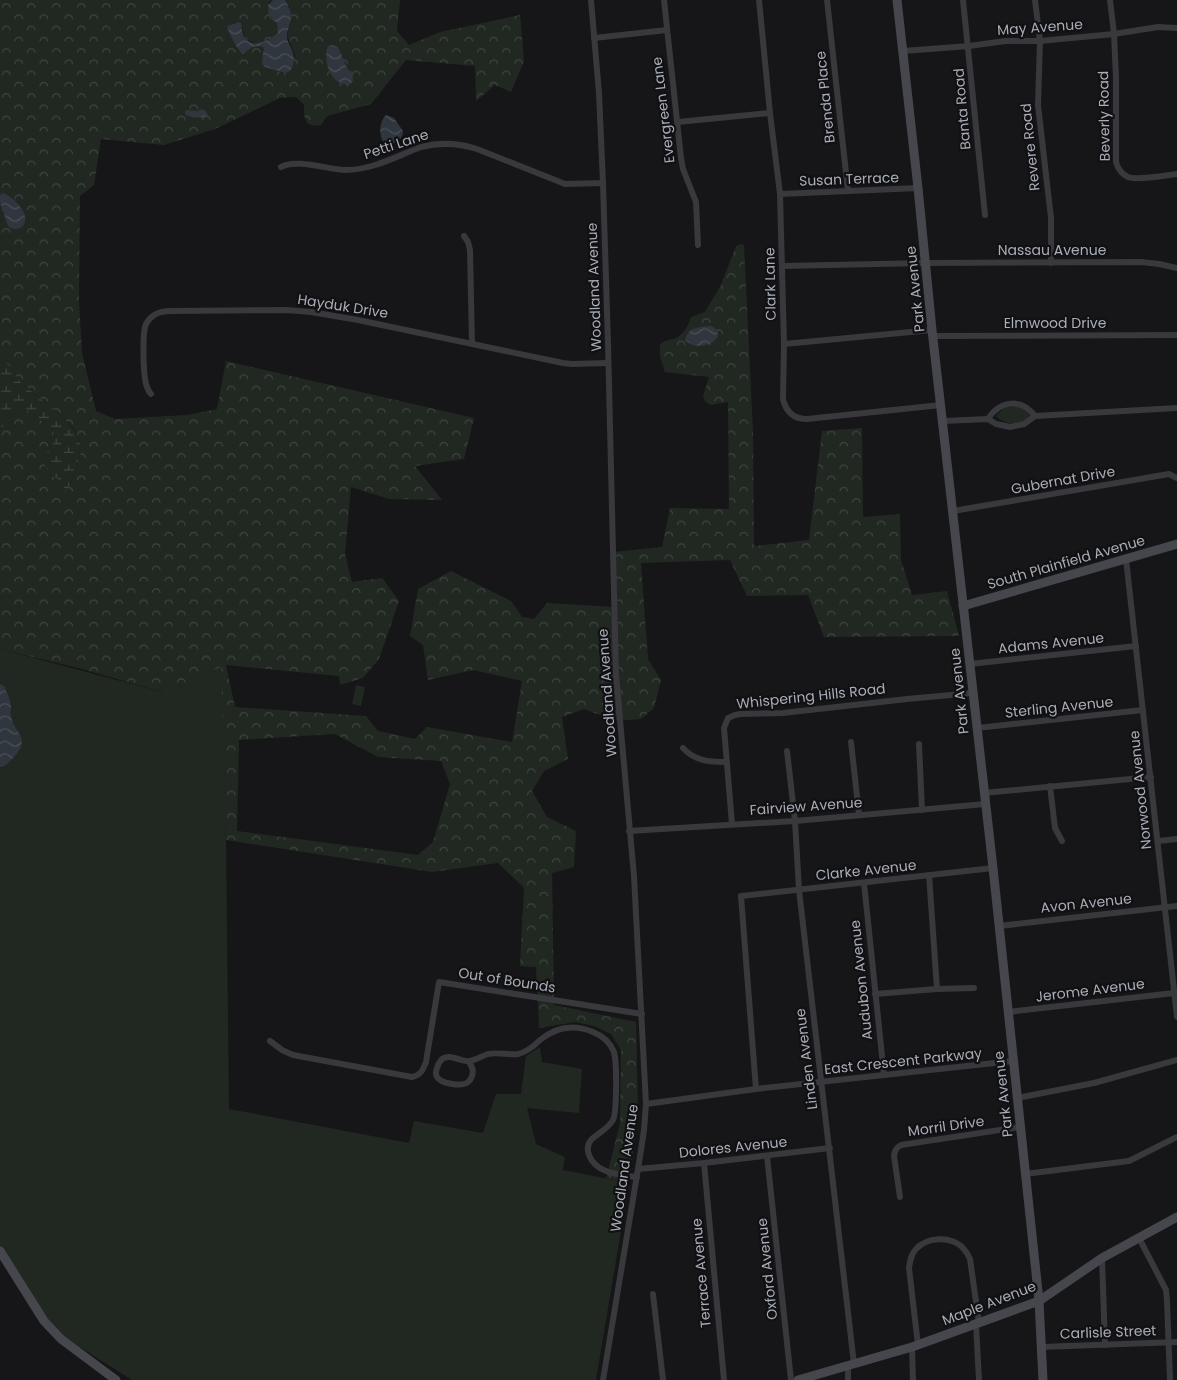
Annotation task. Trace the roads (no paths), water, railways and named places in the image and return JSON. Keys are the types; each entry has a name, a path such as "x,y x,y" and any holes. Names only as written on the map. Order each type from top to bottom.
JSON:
{"main road":[{"name":"Park Avenue","path":"897,0 1039,1301 1042,1380"},
{"name":"South Plainfield Avenue","path":"963,606 1177,544"},
{"name":"Maple Avenue","path":"798,1380 915,1346 1039,1301 1102,1258 1177,1218"},
{"path":"0,1251 44,1321 61,1339 116,1380"}],"street":[{"name":"Woodland Avenue","path":"591,0 599,93 603,184 616,675 634,876 646,1104 637,1177 603,1380"},
{"name":"Evergreen Lane","path":"664,0 683,169 696,202 698,245"},
{"name":"Clark Lane","path":"759,0 780,194 784,344 783,399 786,409 798,418 807,419 941,405"},
{"name":"Brenda Place","path":"828,0 848,191"},
{"name":"Banta Road","path":"963,0 985,215"},
{"name":"Revere Road","path":"1035,0 1040,40 1038,105 1051,218 1051,262"},
{"name":"Beverly Road","path":"1110,0 1114,34 1116,162 1118,168 1123,175 1132,178 1177,174"},
{"name":"May Avenue","path":"903,51 1005,41 1114,34 1158,27 1177,28"},
{"path":"594,38 666,30"},
{"path":"678,122 770,113"},
{"name":"Petti Lane","path":"281,167 291,163 353,170 374,165 421,147 451,144 477,149 565,184 603,184"},
{"name":"Susan Terrace","path":"780,194 918,188"},
{"path":"464,236 470,250 472,343"},
{"name":"Nassau Avenue","path":"782,266 926,262 1141,262 1177,268"},
{"name":"Hayduk Drive","path":"151,394 145,378 144,330 147,322 162,311 286,310 358,320 572,364 608,363"},
{"name":"Elmwood Drive","path":"784,344 933,333 1177,335"},
{"path":"988,419 996,409 1011,403 1022,405 1035,416"},
{"path":"943,422 988,419 996,424 1010,427 1024,424 1035,416 1177,408"},
{"name":"Gubernat Drive","path":"953,511 1169,474 1177,478"},
{"name":"Norwood Avenue","path":"1126,559 1177,1017"},
{"name":"Adams Avenue","path":"970,664 1136,646"},
{"name":"Whispering Hills Road","path":"732,824 724,728 727,720 734,715 783,713 973,693"},
{"name":"Sterling Avenue","path":"977,728 1143,710"},
{"path":"850,742 859,814"},
{"path":"919,744 922,810"},
{"path":"683,748 688,754 702,760 726,762"},
{"name":"Linden Avenue","path":"787,751 795,821 799,890 820,1082 830,1148 851,1365 848,1380"},
{"path":"984,793 1151,777"},
{"path":"1050,786 1055,828 1062,840"},
{"name":"Fairview Avenue","path":"630,831 795,821 985,804"},
{"path":"1158,841 1177,838"},
{"name":"Clarke Avenue","path":"756,1088 741,896 993,868"},
{"path":"930,875 937,989"},
{"name":"Audubon Avenue","path":"864,883 884,1075"},
{"name":"Avon Avenue","path":"998,926 1177,906"},
{"name":"Out of Bounds","path":"270,1041 293,1055 412,1078 421,1073 426,1062 439,982 642,1014"},
{"path":"875,994 974,988"},
{"name":"Jerome Avenue","path":"1008,1012 1174,993"},
{"path":"469,1062 473,1067 473,1071 468,1083 461,1085 449,1083 442,1081 436,1076 437,1066 443,1058 447,1057 469,1062 488,1054 518,1054 524,1052 557,1029 576,1027 601,1035 607,1040 614,1054 616,1073 615,1113 610,1124 590,1140 588,1153 592,1161 602,1169 618,1175 637,1177"},
{"path":"1017,1098 1094,1083 1177,1060"},
{"name":"East Crescent Parkway","path":"646,1104 756,1088 1013,1061"},
{"name":"Morril Drive","path":"900,1197 894,1156 897,1147 1020,1127"},
{"path":"1025,1174 1129,1161 1177,1137"},
{"name":"Dolores Avenue","path":"638,1169 830,1148"},
{"name":"Oxford Avenue","path":"767,1156 791,1380"},
{"name":"Terrace Avenue","path":"704,1163 724,1380"},
{"path":"1139,1238 1166,1290 1170,1380"},
{"path":"913,1380 915,1346 909,1268 911,1258 922,1244 938,1240 955,1242 966,1251 970,1259 978,1324 979,1380"},
{"path":"1102,1258 1105,1344"},
{"path":"653,1294 663,1380"},
{"name":"Carlisle Street","path":"1041,1347 1177,1342"}],"water":[{"path":"273,0 285,0 291,13 287,38 293,51 294,60 291,69 285,73 265,67 262,64 263,47 252,47 242,54 227,26 238,22 241,23 244,36 253,43 271,38 278,33 277,23 269,17 268,5"},
{"path":"328,46 338,47 348,70 352,72 353,81 349,85 337,81 330,71 326,53"},
{"path":"202,109 208,115 194,117 185,113 186,110 197,111"},
{"path":"386,115 394,118 403,131 400,140 392,144 385,144 380,133 382,121"},
{"path":"3,193 13,199 24,213 25,223 19,228 13,229 8,226 0,203 0,195"},
{"path":"711,326 717,330 718,335 712,343 698,346 685,340 692,330"},
{"path":"0,684 4,686 9,697 12,722 22,740 19,751 7,764 0,767"}]}
